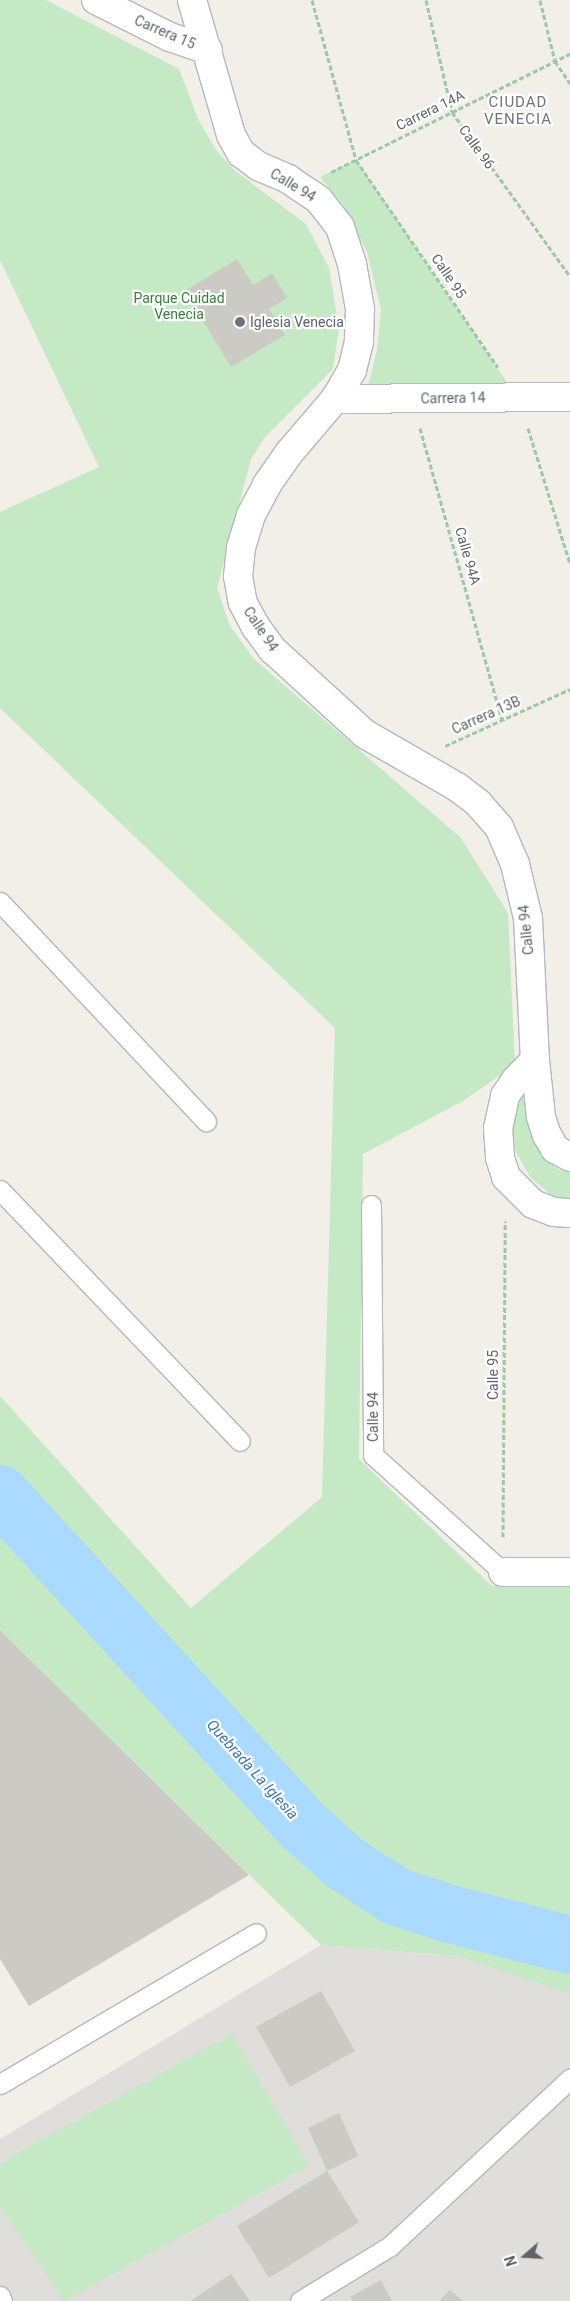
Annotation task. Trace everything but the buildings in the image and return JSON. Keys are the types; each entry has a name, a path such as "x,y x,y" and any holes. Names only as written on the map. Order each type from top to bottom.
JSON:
{"street":[{"name":"Carrera 15","path":"96,0 170,37 208,50"},
{"name":"Calle 94","path":"192,0 231,135 242,153 258,166 288,180 319,200 340,227 354,273 360,309 359,342 352,370 335,399 289,453 267,485 251,515 241,548 238,576 243,602 256,627 274,650 365,734 457,787 478,803 499,827 515,864 528,918 535,1060 541,1117 563,1153"},
{"name":"Carrera 14","path":"335,399 570,397"},
{"path":"535,1060 516,1080 505,1096 498,1128 500,1158 506,1177 532,1204 554,1212 570,1213"},
{"path":"503,1572 570,1572"}],"lane":[{"path":"0,902 206,1121"},
{"path":"0,1190 240,1441"},
{"name":"Calle 94","path":"372,1204 373,1455 503,1572"},
{"path":"0,2084 256,1933"},
{"path":"300,2301 390,2246 570,2079"},
{"path":"0,2296 2,2301"}],"path":[{"name":"Calle 95","path":"312,0 356,160 518,397 570,564"},
{"name":"Calle 96","path":"426,0 452,112 570,276"},
{"path":"540,0 555,61 570,82"},
{"name":"Carrera 14A","path":"300,188 570,54"},
{"name":"Calle 94A","path":"412,398 502,720"},
{"name":"Carrera 13B","path":"411,761 570,689"},
{"name":"Calle 95","path":"503,1572 506,1177"}],"shaded area":[{"path":"321,1945 457,1956 570,1994 570,2301 0,2301 0,2139"}],"green space":[{"name":"Parque Cuidad Venecia","path":"0,0 46,0 179,69 198,119 216,150 234,170 306,224 329,268 339,328 333,369 265,437 251,459 217,588 230,626 254,659 461,838 508,913 515,1065 463,1101 363,1154 359,1459 492,1586 570,1585 570,1994 457,1956 321,1945 0,1630 0,1396 191,1608 322,1497 335,1028 0,708 0,512 99,467 0,260"},
{"path":"356,160 508,384 368,386 377,350 381,310 367,252 344,206 320,177"},
{"path":"521,1086 530,1124 541,1157 559,1170 570,1172 570,1199 551,1195 530,1177 516,1152 511,1119"},
{"path":"232,2034 309,2166 64,2301 0,2206 0,2163"}],"waterway":[{"name":"Quebrada La Iglesia","path":"0,1494 301,1824 346,1864 397,1897 450,1914 570,1945"}],"place":[{"name":"Iglesia Venecia","path":"240,322"}],"district":[{"name":"CIUDAD VENECIA","path":"518,110"}]}
